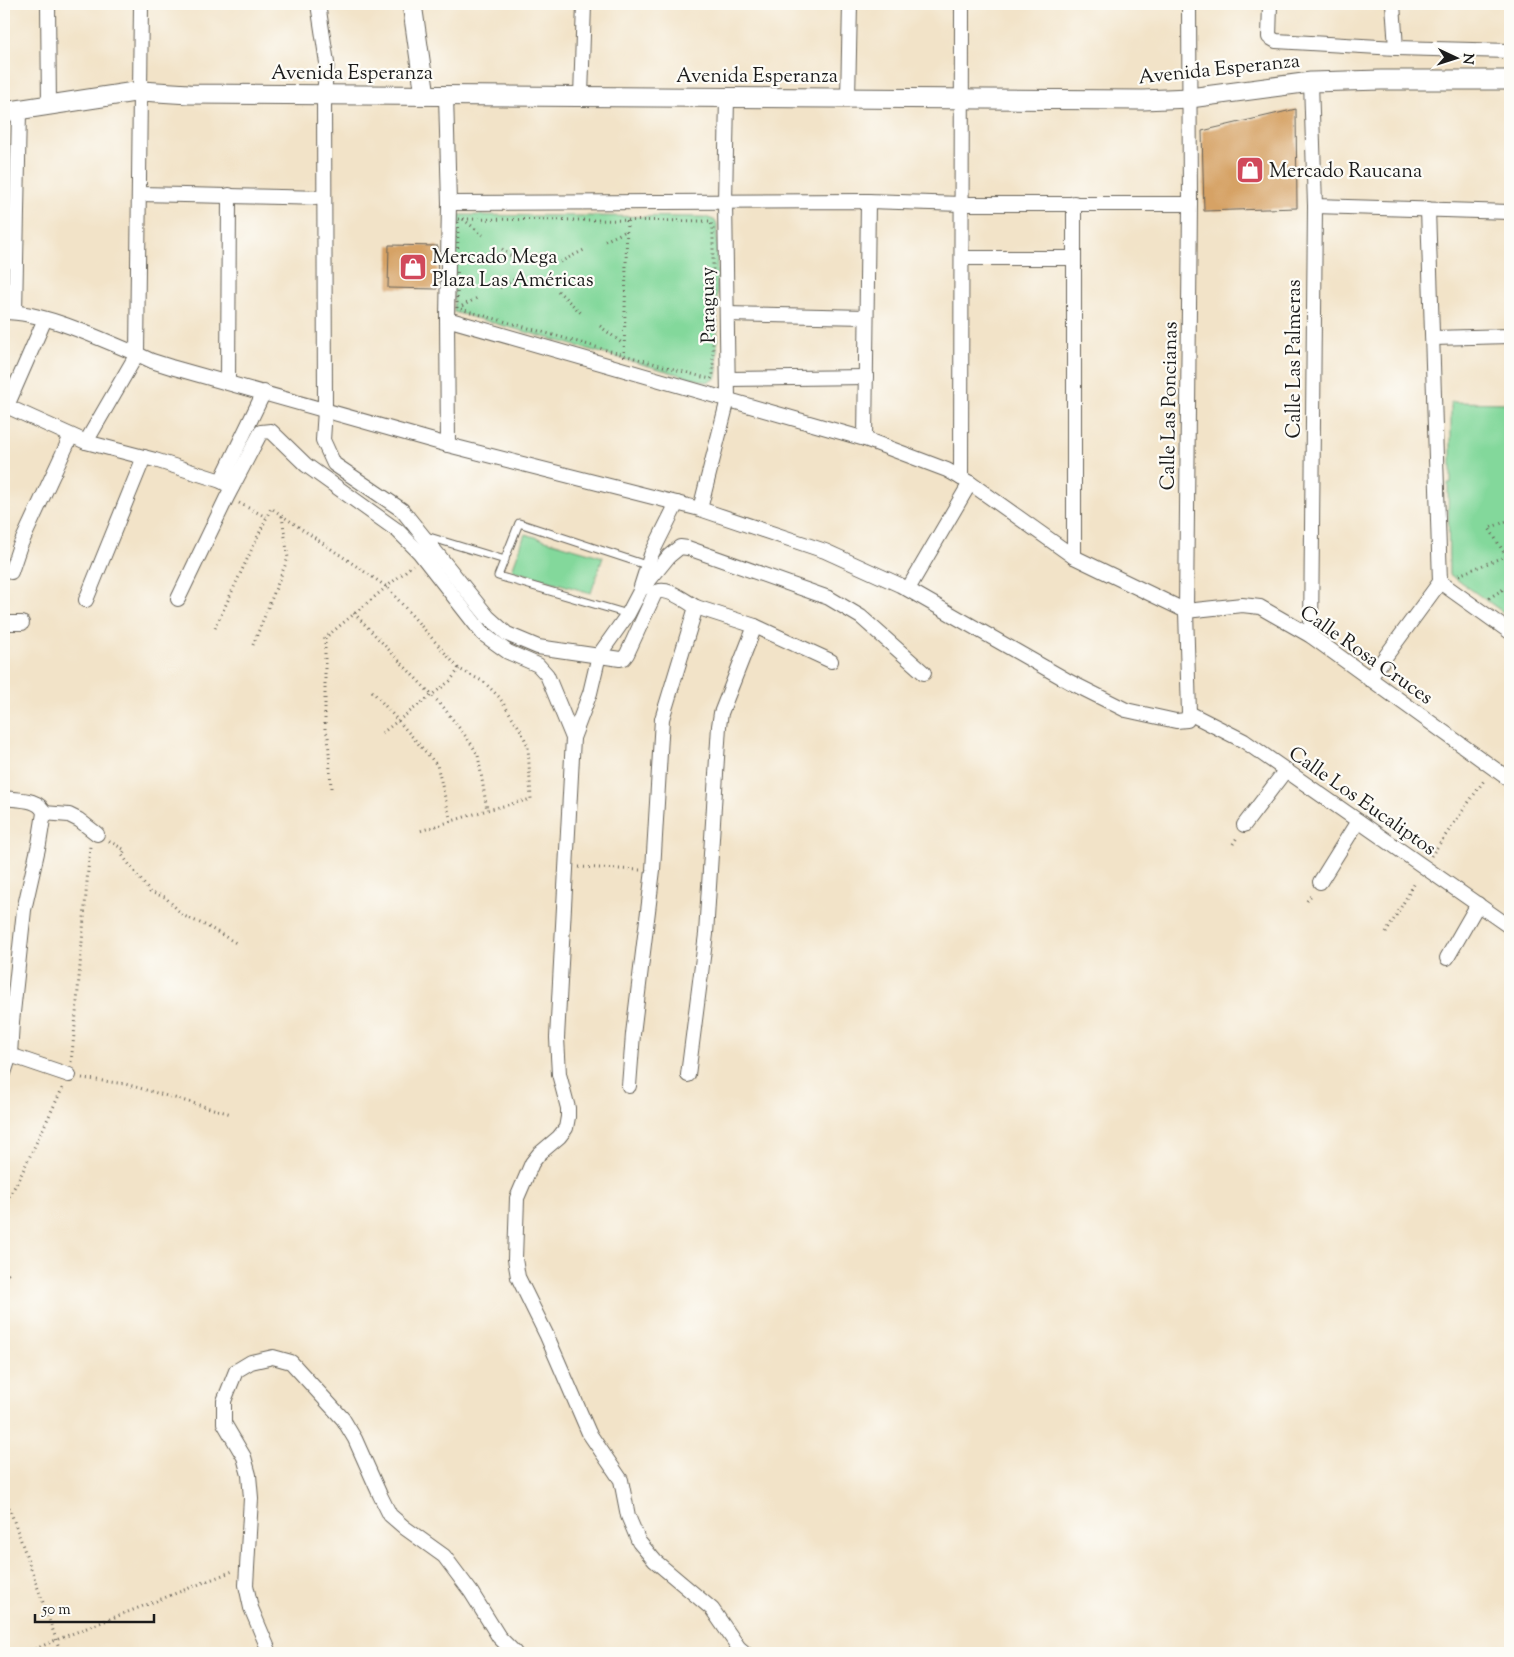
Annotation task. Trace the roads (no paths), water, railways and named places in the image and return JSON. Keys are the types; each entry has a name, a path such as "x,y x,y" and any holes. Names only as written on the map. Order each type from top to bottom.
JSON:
{"street":[{"path":"48,4 49,105"},
{"path":"86,442 138,354 141,4"},
{"path":"318,4 327,63 324,94 325,410 323,440 334,464 402,510 488,617 507,634 538,647 616,659 624,658 655,593 659,590 666,590 696,607 755,626 831,661"},
{"path":"412,4 424,95"},
{"path":"580,96 584,4"},
{"path":"848,98 850,4"},
{"path":"908,589 965,481 961,99 962,4"},
{"name":"Calle Las Poncianas","path":"1189,4 1190,204 1186,611 1189,713"},
{"path":"1270,4 1269,37 1276,42 1510,51"},
{"path":"1393,4 1396,48"},
{"name":"Avenida Esperanza","path":"12,111 140,91 189,94 1143,100 1190,98 1311,82 1510,80"},
{"name":"Calle Las Palmeras","path":"1311,82 1315,206 1311,636"},
{"path":"446,96 449,203 447,319 448,445"},
{"name":"Paraguay","path":"700,509 728,399 725,202 727,97"},
{"path":"12,111 10,312 45,319 152,361 448,445 700,509 825,551 908,589 1070,682 1126,710 1176,721 1186,720 1189,713"},
{"path":"140,194 324,198"},
{"path":"228,382 229,195"},
{"path":"449,203 868,201 962,204 1190,204"},
{"path":"865,439 868,201"},
{"path":"1074,203 1074,557"},
{"path":"1315,206 1510,212"},
{"path":"1369,678 1440,582 1428,209"},
{"path":"962,258 1074,258"},
{"path":"727,314 866,317"},
{"path":"45,319 5,406 86,442 144,457 227,488"},
{"path":"447,319 865,439 947,470 1074,557 1186,611"},
{"path":"1432,338 1510,336"},
{"path":"728,378 866,377"},
{"path":"178,599 227,488 264,392"},
{"path":"227,488 261,432 271,431 306,465 398,531 423,557 483,634 508,652 538,664 547,675 573,738"},
{"path":"11,572 18,548 71,436"},
{"path":"86,600 144,457"},
{"path":"677,503 646,565 639,592 628,614 599,655 590,693 573,738 557,1038 559,1074 568,1108 568,1117 566,1128 559,1137 539,1154 532,1163 518,1198 515,1259 518,1277 547,1336 589,1433 621,1480 628,1516 639,1542 655,1561 712,1609 745,1653"},
{"path":"639,592 680,547 688,548 829,598 861,617 924,673"},
{"path":"1440,582 1510,632"},
{"name":"Calle Rosa Cruces","path":"1186,611 1242,605 1260,607 1311,636 1510,780"},
{"path":"629,1086 633,1034 653,870 662,719 696,607"},
{"path":"4,623 22,623"},
{"path":"688,1075 706,934 721,712 755,626"},
{"name":"Calle Los Eucaliptos","path":"1189,713 1244,741 1510,927"},
{"path":"1244,825 1285,771"},
{"path":"4,798 35,802 43,809 44,813 24,910 10,1055 4,1073"},
{"path":"44,813 69,815 97,834"},
{"path":"1320,882 1358,821"},
{"path":"1447,958 1478,904"},
{"path":"10,1055 69,1076"},
{"path":"270,1653 251,1608 246,1585 252,1498 244,1458 224,1423 224,1401 236,1371 251,1362 273,1357 291,1362 343,1418 355,1438 390,1515 444,1556 471,1592 499,1637 514,1653"}],"lane":[{"path":"628,614 498,576 518,524 646,565"},
{"path":"423,536 505,560"}],"place":[{"name":"Mercado Raucana","path":"1250,170"},
{"name":"Mercado Mega Plaza Las Américas","path":"413,267"}]}
